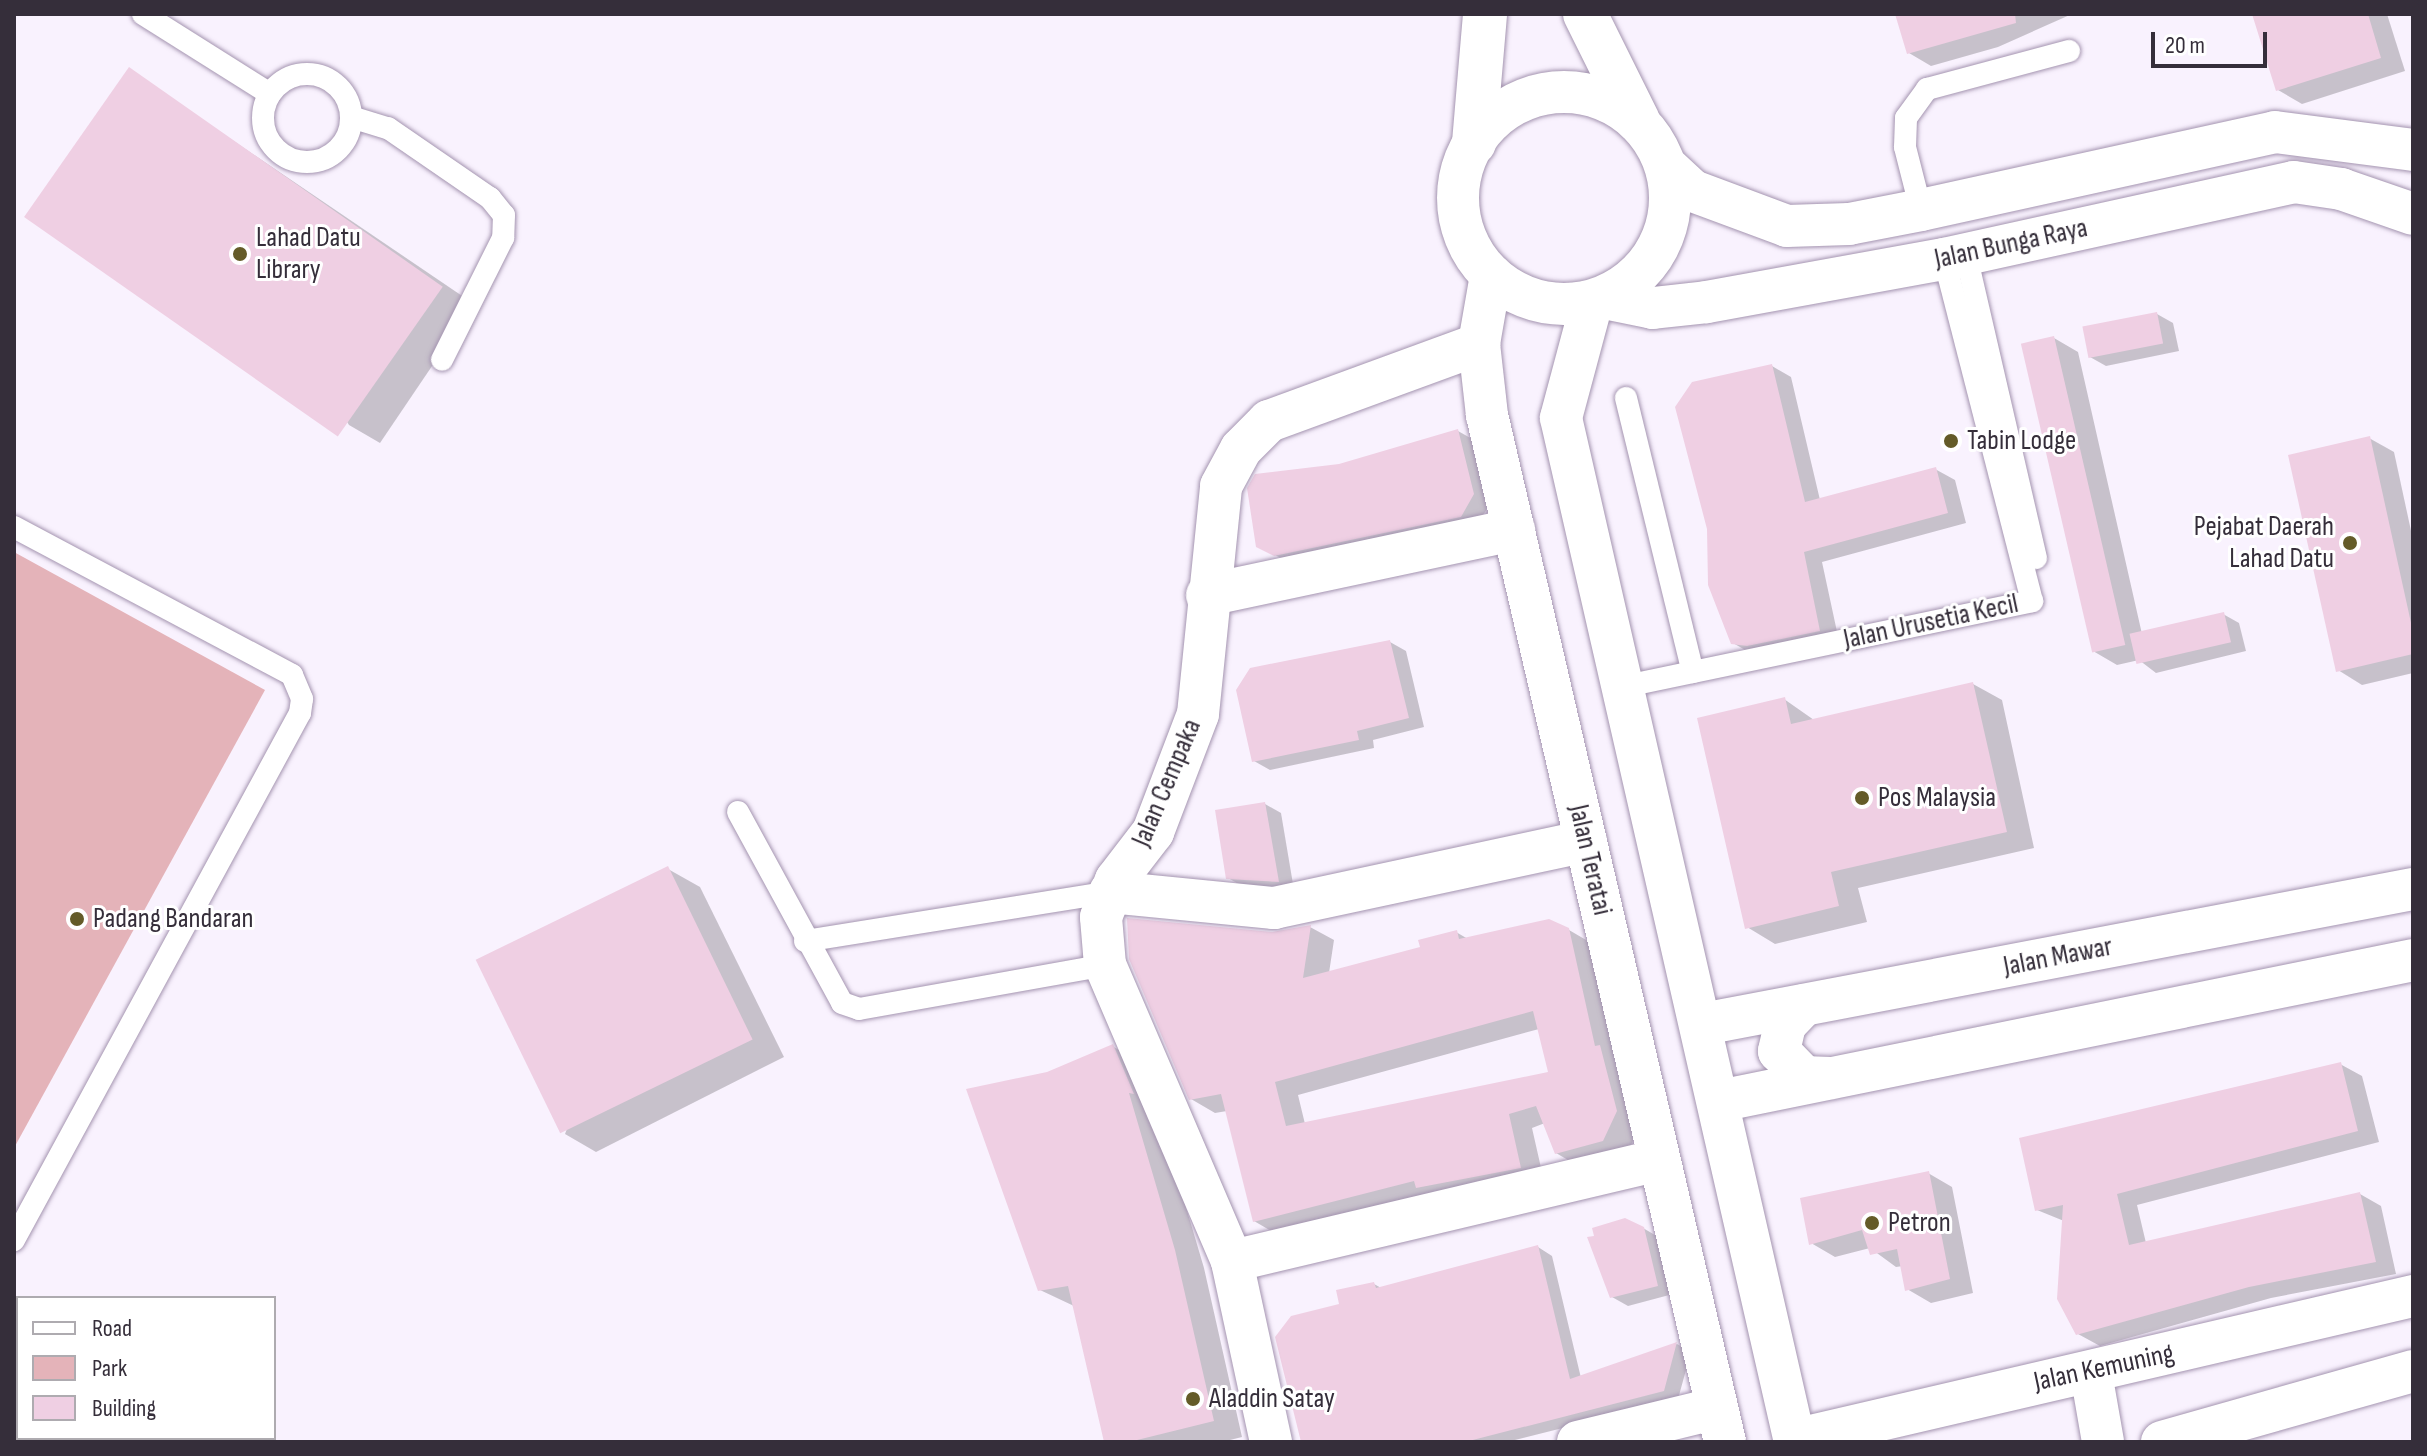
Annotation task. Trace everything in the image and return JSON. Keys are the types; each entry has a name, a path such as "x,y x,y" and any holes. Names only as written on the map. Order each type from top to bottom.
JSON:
{"street":[{"path":"1485,14 1474,143 1461,177 1460,212 1465,236 1491,275 1520,295 1554,304 1598,300 1644,268 1658,248 1670,204 1667,167 1638,121 1585,14"},
{"path":"1474,143 1511,107 1560,92 1611,103 1638,121"},
{"name":"Jalan Bunga Raya","path":"1667,167 1693,191 1787,226 1849,224 2275,132 2411,144"},
{"name":"Jalan Bunga Raya","path":"1598,300 1653,308 1955,257 2294,182 2341,189 2413,214"},
{"name":"Jalan Teratai","path":"1491,275 1479,344 1487,415 1721,1425"},
{"path":"1598,300 1561,418 1626,686 1795,1441"},
{"name":"Jalan Cempaka","path":"1271,1442 1232,1261 1105,965 1101,917 1110,892 1153,832 1198,714 1207,595 1221,486 1241,449 1269,421 1479,344"},
{"path":"1207,595 1514,530"},
{"path":"1110,892 1274,908 1586,841"},
{"name":"Jalan Mawar","path":"1703,1024 2413,889"},
{"path":"1719,1101 2413,960"},
{"path":"1804,1005 1785,1025 1779,1051 1804,1077 1830,1078"},
{"path":"1232,1261 1659,1160"},
{"name":"Jalan Kemuning","path":"1795,1441 2413,1296"},
{"path":"2162,1442 2413,1371"},
{"path":"2091,1373 2103,1442"},
{"path":"1578,1442 1721,1425"}],"lane":[{"path":"143,14 270,94"},
{"path":"1921,210 1905,147 1906,118 1927,89 2069,51"},
{"path":"301,74 319,75 347,98 351,117 349,133 327,158 295,161 280,153 263,125 270,94 301,74"},
{"path":"351,117 388,128 490,198 504,215 503,238 442,360"},
{"name":"Jalan Urusetia Kecil","path":"1955,257 2046,599"},
{"name":"Jalan Urusetia Kecil","path":"1626,686 2032,601 1955,257"},
{"path":"1626,398 1693,672"},
{"path":"14,527 292,675 302,699 300,713 14,1240"},
{"path":"738,812 831,991 842,1003 859,1009 1105,965"},
{"path":"805,941 1110,892"}],"green space":[{"name":"Padang Bandaran","path":"14,552 265,690 14,1148"}],"building":[{"path":"1895,14 2015,14 2016,23 1907,54"},
{"path":"2252,14 2368,14 2381,58 2276,91"},
{"name":"Lahad Datu Library","path":"129,67 443,287 338,437 24,217"},
{"path":"2157,312 2163,343 2089,358 2082,327"},
{"path":"2054,336 2125,645 2092,653 2021,344"},
{"path":"1772,364 1805,502 1936,467 1948,513 1804,552 1820,631 1747,646 1731,644 1708,585 1707,529 1675,407 1692,382"},
{"path":"1458,429 1474,494 1461,517 1274,556 1256,547 1247,488 1255,474 1339,464"},
{"name":"Pejabat Daerah Lahad Datu","path":"2370,436 2413,632 2413,654 2336,672 2288,455"},
{"path":"2224,612 2231,642 2136,664 2129,634"},
{"path":"1390,640 1409,718 1357,731 1359,740 1252,762 1236,690 1250,668"},
{"path":"1973,682 2007,832 1831,872 1839,906 1745,929 1697,718 1785,697 1791,724"},
{"path":"1265,802 1279,882 1226,879 1215,810"},
{"path":"668,866 753,1039 560,1133 476,960"},
{"path":"1127,918 1272,932 1311,925 1303,978 1420,947 1418,940 1457,930 1459,939 1549,919 1569,928 1595,1046 1600,1045 1617,1111 1603,1141 1555,1154 1536,1106 1509,1114 1521,1168 1416,1188 1414,1181 1253,1222 1221,1094 1189,1100 1129,959","holes":["1533,1011 1548,1072 1286,1126 1275,1082"]},
{"path":"1113,1044 1134,1094 1129,1093 1175,1250 1214,1421 1129,1442 1104,1442 1068,1286 1038,1291 966,1089 1047,1072"},
{"path":"2341,1062 2358,1131 2117,1194 2129,1245 2360,1192 2376,1262 2249,1287 2076,1335 2057,1299 2063,1205 2035,1211 2019,1138"},
{"name":"Petron","path":"1929,1171 1950,1279 1905,1291 1897,1249 1870,1255 1862,1230 1809,1245 1800,1198"},
{"path":"1625,1218 1644,1227 1658,1286 1610,1298 1587,1237 1594,1236 1592,1228"},
{"path":"1538,1245 1570,1379 1677,1342 1664,1391 1465,1442 1301,1442 1275,1337 1291,1316 1339,1304 1336,1290 1374,1282 1376,1288"}],"place":[{"name":"Lahad Datu Library","path":"240,254"},
{"name":"Tabin Lodge","path":"1951,441"},
{"name":"Pejabat Daerah Lahad Datu","path":"2350,543"},
{"name":"Pos Malaysia","path":"1862,798"},
{"name":"Padang Bandaran","path":"77,919"},
{"name":"Petron","path":"1872,1223"},
{"name":"Aladdin Satay","path":"1193,1399"}]}
